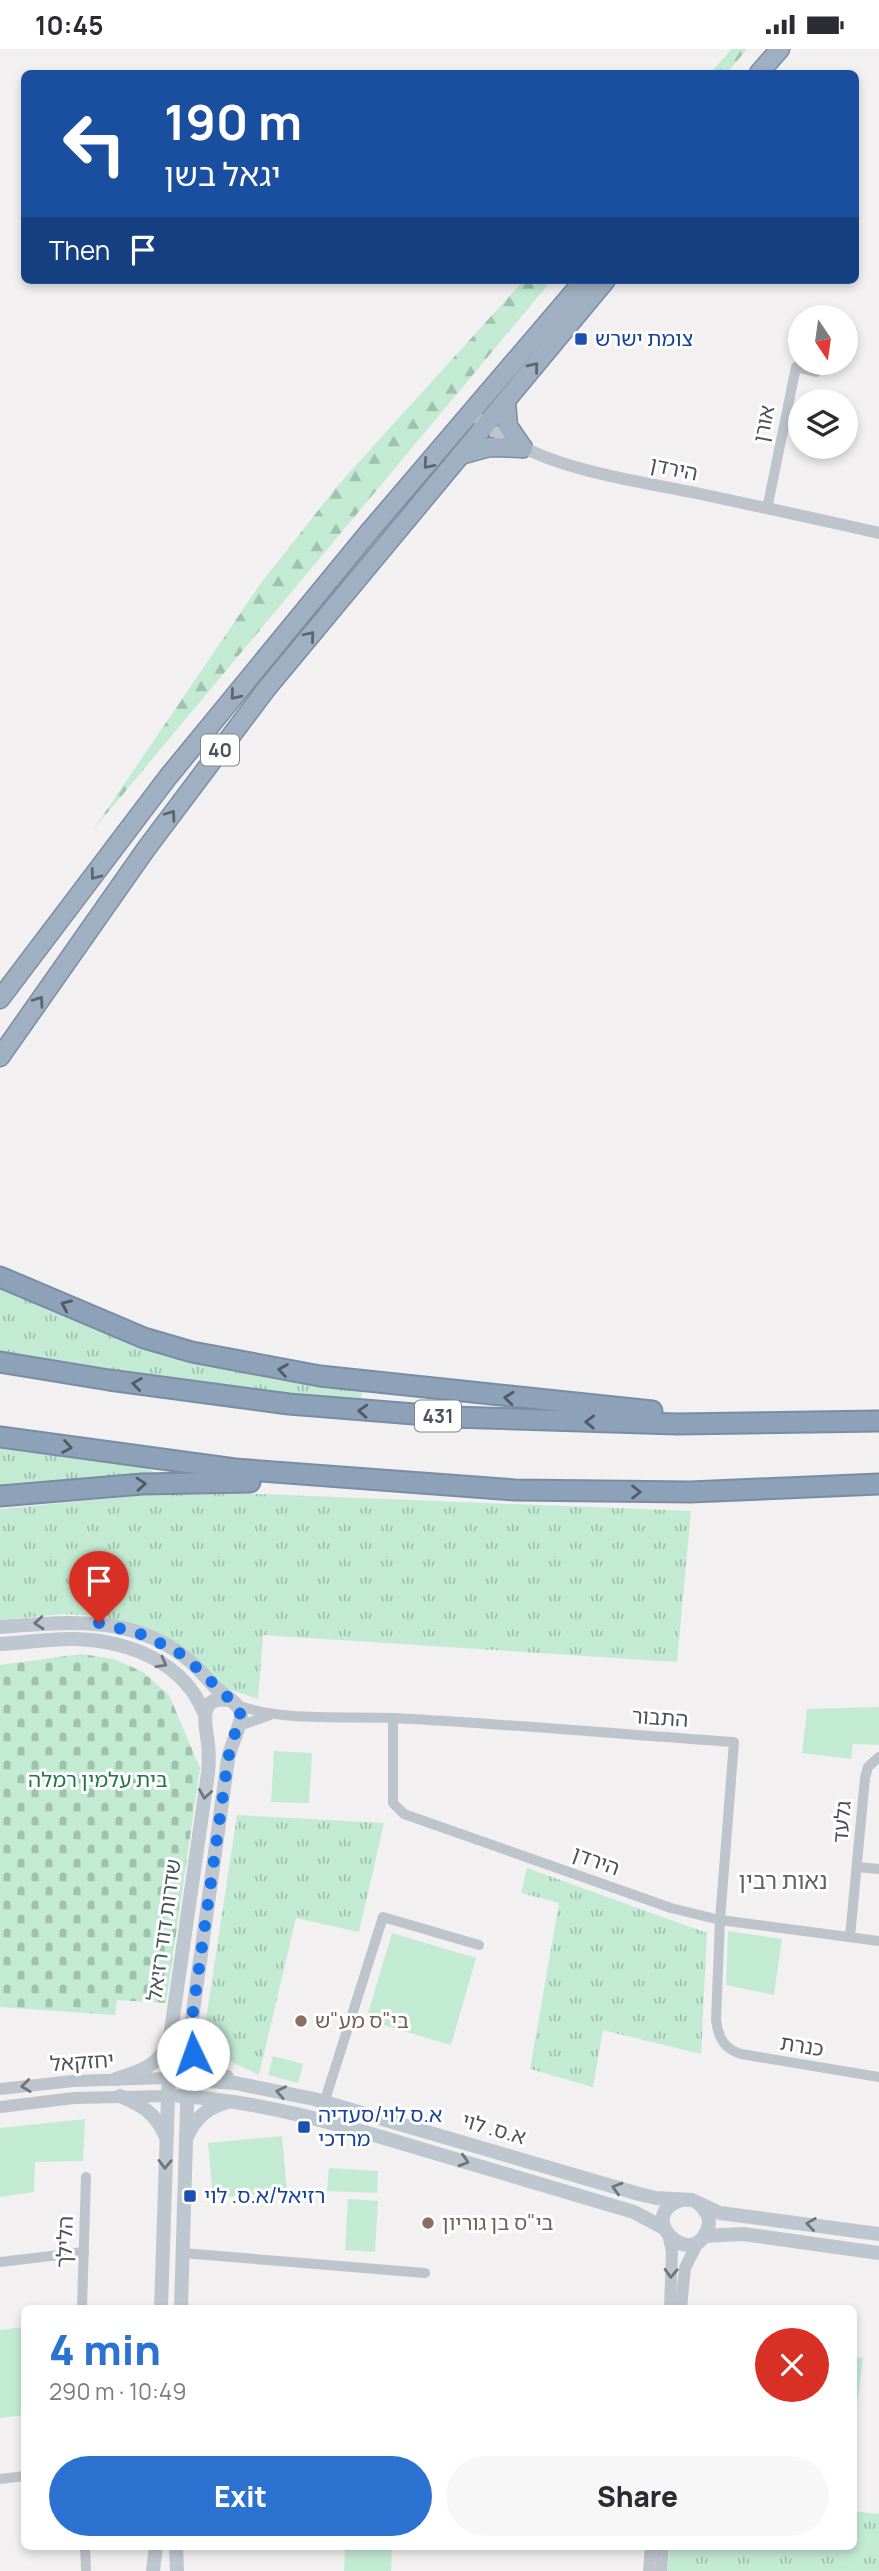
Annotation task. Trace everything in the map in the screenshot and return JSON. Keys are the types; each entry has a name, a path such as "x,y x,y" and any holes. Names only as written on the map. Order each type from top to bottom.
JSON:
{"highway":[{"path":"762,70 780,49"},
{"path":"776,70 794,49"},
{"name":"40","path":"0,999 168,777 369,532 581,284"},
{"name":"40","path":"0,1057 205,769 267,688 603,284"},
{"path":"506,402 508,426 523,448"},
{"path":"458,457 490,447 523,448"},
{"path":"0,1276 144,1338 192,1352 256,1365 320,1376 498,1397 796,1422"},
{"name":"431","path":"0,1362 200,1393 373,1412 677,1424 879,1421"},
{"path":"0,1437 235,1469 515,1490"},
{"path":"0,1496 142,1484 228,1481 515,1490 690,1492 879,1484"}],"main road":[{"path":"0,1627 77,1621 99,1623 144,1635 183,1655 232,1702 240,1712 238,1729 225,1736 214,1734 205,1720 195,1693 186,1681 173,1670 138,1652 107,1643 76,1639 0,1644"},
{"path":"205,1720 211,1703 217,1700 232,1702"},
{"name":"שדרות דוד רזיאל","path":"162,2305 167,2078 208,1773 209,1748 205,1720"},
{"name":"שדרות דוד רזיאל","path":"181,2305 189,2040 228,1759 238,1729"},
{"path":"116,2079 144,2069 156,2061 163,2053 171,2033"},
{"path":"189,2040 197,2061 205,2068 248,2085"},
{"name":"א.ס. לוי","path":"167,2078 248,2085 325,2102 639,2194 691,2201 720,2213 879,2234"},
{"path":"120,2096 150,2112 158,2120 165,2136"},
{"name":"א.ס. לוי","path":"167,2096 232,2101 319,2119 634,2211 666,2233"},
{"path":"184,2143 194,2122 201,2115 232,2101"},
{"path":"701,2239 709,2222 707,2215 691,2201 670,2206 663,2220 666,2233 683,2245 701,2239 743,2234 879,2253"},
{"path":"153,2571 156,2550"},
{"path":"176,2550 177,2571"}],"street":[{"name":"אורן","path":"767,509 794,375"},
{"name":"הירדן","path":"472,413 486,426 523,448 586,469 879,533"},
{"name":"התבור","path":"232,1702 247,1709 280,1714 734,1742 720,1920 716,2020 723,2044"},
{"name":"התבור","path":"238,1729 266,1716 280,1714"},
{"name":"הירדן","path":"393,1719 393,1803 404,1814 671,1908 720,1920 879,1941"},
{"name":"גלעד","path":"850,1937 865,1778 868,1767 879,1757"},
{"path":"857,1867 879,1870"},
{"path":"319,2119 383,1917 478,1945"},
{"name":"כנרת","path":"723,2044 741,2055 879,2077"},
{"name":"יחזקאל","path":"0,2089 73,2081 167,2078"},
{"name":"יחזקאל","path":"0,2106 74,2098 167,2096"},
{"name":"הלילך","path":"82,2305 86,2177"},
{"path":"666,2233 672,2252 670,2305"},
{"path":"681,2305 685,2267 701,2239"},
{"path":"0,2262 83,2252"},
{"path":"182,2253 425,2273"},
{"path":"0,2479 21,2476"},
{"path":"85,2550 86,2569"},
{"path":"649,2571 651,2550"},
{"path":"661,2571 663,2550"}],"green space":[{"path":"732,49 747,49 730,70 713,70"},
{"path":"520,284 549,284 93,830 261,583 339,484"},
{"path":"0,1286 149,1349 364,1388 360,1402 181,1380 0,1352"},
{"path":"0,1442 148,1465 156,1477 0,1487"},
{"path":"164,1493 232,1493 691,1511 677,1662 263,1635 258,1699 222,1687 131,1624 100,1616 63,1614 0,1620 0,1509"},
{"name":"בית עלמין רמלה","path":"81,1654 114,1659 143,1672 169,1695 200,1768 166,2003 117,2000 115,2015 0,2007 0,1665"},
{"path":"879,1707 879,1745 853,1744 851,1759 802,1753 807,1709"},
{"path":"274,1751 312,1753 309,1803 271,1802"},
{"path":"237,1815 384,1823 359,1932 296,1918 259,2075 207,2047 204,2033"},
{"path":"527,1868 707,1933 701,2054 603,2030 593,2087 530,2069 559,1903 521,1893"},
{"path":"728,1931 782,1939 774,1995 726,1985"},
{"path":"392,1933 476,1958 451,2045 366,2020"},
{"path":"273,2056 303,2064 298,2083 268,2075"},
{"path":"85,2119 83,2161 35,2162 34,2192 0,2197 0,2128"},
{"path":"282,2136 287,2191 213,2198 208,2143"},
{"path":"329,2168 378,2171 377,2193 327,2191"},
{"path":"348,2199 378,2201 375,2252 345,2250"},
{"path":"21,2327 21,2415 0,2418 0,2330"},
{"path":"857,2357 863,2358 857,2407"},
{"path":"857,2511 879,2514 879,2571 667,2571 670,2550 857,2550"},
{"path":"345,2550 392,2550 391,2571 344,2571"}],"place":[{"name":"צומת ישרש","path":"581,339"},
{"name":"בי\"ס מע\"ש","path":"301,2021"},
{"name":"א.ס לוי/סעדיה מרדכי","path":"304,2127"},
{"name":"רזיאל/א.ס. לוי","path":"190,2196"},
{"name":"בי\"ס בן גוריון","path":"428,2223"}],"district":[{"name":"נאות רבין","path":"783,1881"}],"route":[{"path":"99,1623 144,1635 183,1655 238,1707 240,1712 241,1722 232,1740 228,1759 206,1914 189,2040 193,2054"}]}
